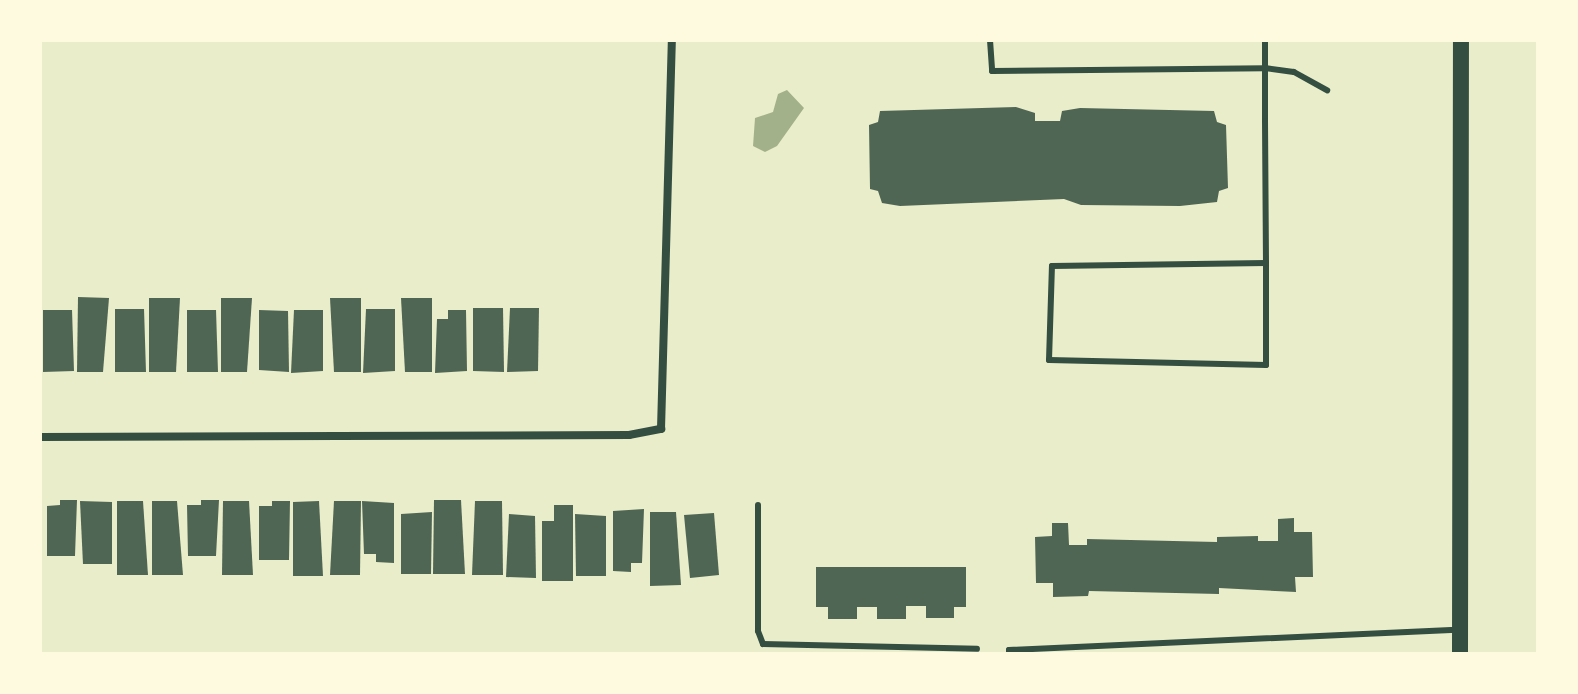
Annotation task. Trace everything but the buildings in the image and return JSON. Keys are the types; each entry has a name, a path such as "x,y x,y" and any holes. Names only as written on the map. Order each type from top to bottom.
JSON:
{"main road":[{"path":"1460,654 1461,40"}],"street":[{"path":"40,437 629,435 661,429 672,40"}],"lane":[{"path":"990,40 992,71 1265,68 1294,72 1327,90"},
{"path":"1265,40 1266,263 1266,365 1049,360 1052,266 1266,263"},
{"path":"758,505 758,631 763,644 864,651 977,649"},
{"path":"1009,654 1009,650 1459,630"}],"shaded area":[{"path":"787,90 804,108 777,146 765,152 753,146 755,118 773,112 778,94"}]}
